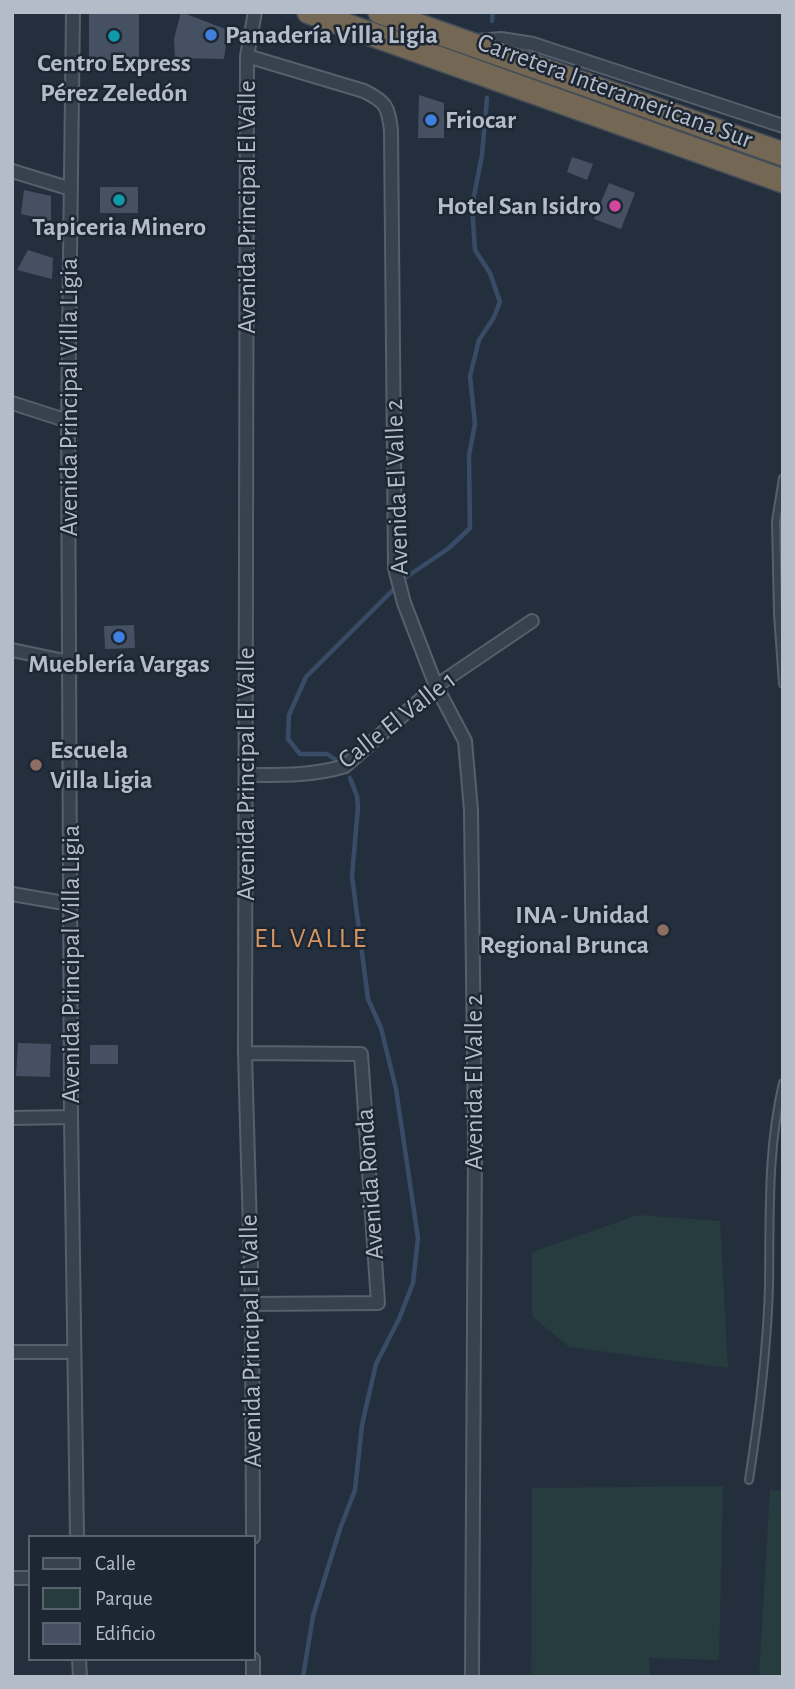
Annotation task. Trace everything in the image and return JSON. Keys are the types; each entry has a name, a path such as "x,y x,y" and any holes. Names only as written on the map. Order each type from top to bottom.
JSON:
{"highway":[{"name":"Carretera Interamericana Sur","path":"309,12 783,181"},
{"name":"Carretera Interamericana Sur","path":"390,14 783,154"}],"street":[{"name":"Avenida Principal Villa Ligia","path":"73,12 68,421 71,1117 77,1535"},
{"name":"Avenida Principal El Valle","path":"253,1535 245,1053 247,56 255,12"},
{"path":"465,41 501,39 533,44 783,126"},
{"name":"Avenida El Valle 2","path":"247,56 364,91 382,100 388,110 391,130 396,573 436,686 465,741 471,810 475,1142 472,1677"},
{"path":"12,171 71,189"},
{"path":"12,403 68,421"},
{"name":"Calle El Valle 1","path":"247,775 295,775 331,771 345,766 436,686 532,621"},
{"path":"12,650 69,662"},
{"path":"12,894 70,904"},
{"name":"Avenida Ronda","path":"245,1053 361,1054 378,1303 251,1304"},
{"path":"12,1118 71,1117"},
{"path":"12,1352 74,1352"}],"lane":[{"path":"783,478 776,520 783,684"},
{"path":"749,1480 763,1388 769,1290 770,1182 777,1107 783,1083"}],"green space":[{"path":"638,1215 720,1221 728,1368 569,1347 532,1316 532,1252"},
{"path":"723,1486 719,1660 649,1658 650,1677 531,1677 532,1488"},
{"path":"770,1490 783,1491 783,1677 759,1677"}],"building":[{"name":"Centro Express Pérez Zeledón","path":"89,12 139,12 139,60 89,60"},
{"path":"181,12 228,30 224,59 175,58 174,39"},
{"name":"Friocar","path":"419,95 444,103 444,138 418,138"},
{"path":"572,157 593,164 587,180 567,172"},
{"name":"Hotel San Isidro","path":"609,183 635,193 621,229 594,219"},
{"name":"Tapiceria Minero","path":"100,187 138,187 138,213 100,213"},
{"path":"24,190 51,196 51,221 21,214"},
{"path":"28,250 53,258 52,279 17,270"},
{"name":"Mueblería Vargas","path":"134,625 135,648 105,649 104,626"},
{"path":"18,1043 51,1044 50,1077 16,1076"},
{"path":"90,1045 118,1045 118,1064 90,1064"}],"waterway":[{"path":"492,21 493,12"},
{"path":"342,764 327,754 300,754 288,739 289,715 306,677 405,578 449,548 470,528 469,455 475,424 470,376 479,340 500,302 490,273 475,250 472,206 482,155 487,98"},
{"path":"303,1677 313,1616 355,1490 362,1425 376,1364 399,1319 413,1283 418,1238 396,1089 381,1028 368,999 352,876 358,807 350,778"}],"place":[{"name":"Panadería Villa Ligia","path":"211,35"},
{"name":"Centro Express Pérez Zeledón","path":"114,36"},
{"name":"Friocar","path":"431,120"},
{"name":"Tapiceria Minero","path":"119,200"},
{"name":"Hotel San Isidro","path":"615,206"},
{"name":"Mueblería Vargas","path":"119,637"},
{"name":"Escuela Villa Ligia","path":"36,765"},
{"name":"INA - Unidad Regional Brunca","path":"663,930"}],"district":[{"name":"EL VALLE","path":"311,939"}]}
